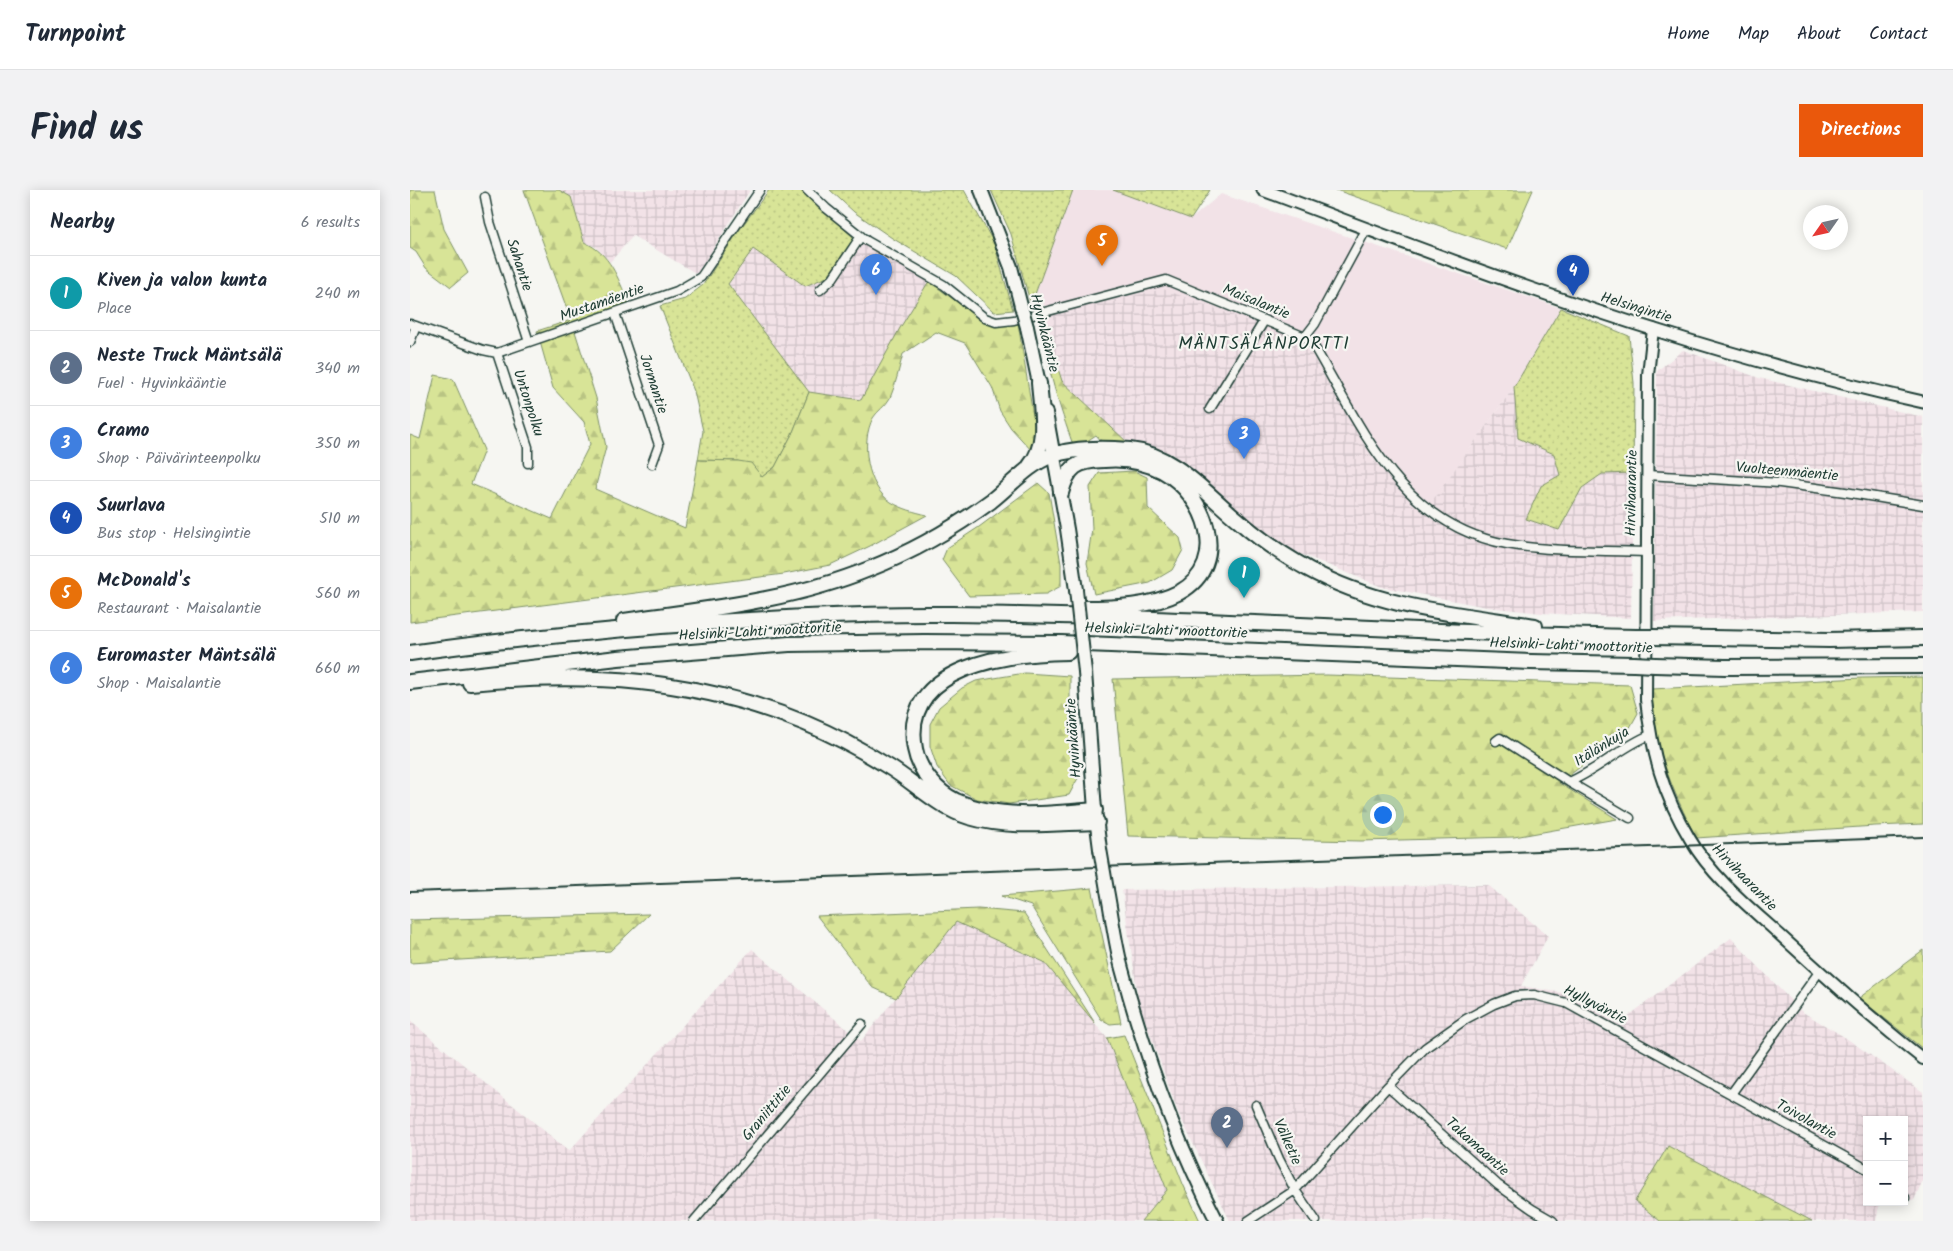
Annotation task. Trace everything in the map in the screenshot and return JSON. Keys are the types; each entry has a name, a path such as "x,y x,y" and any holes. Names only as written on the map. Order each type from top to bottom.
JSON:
{"highway":[{"name":"Hyvinkääntie","path":"972,190 1001,241"},
{"name":"Hyvinkääntie","path":"981,190 1001,241 1027,327 1054,454 1076,590 1100,849 1121,967 1151,1065 1184,1152 1217,1221"},
{"path":"1021,476 1033,462 1041,444 1042,428 1039,383"},
{"path":"478,644 749,602 801,592 839,580 893,559 941,534 992,500 1038,463 1054,454 1072,450 1132,450 1158,458 1183,473 1256,536 1284,555 1332,581 1360,592 1459,616 1532,626 1583,636"},
{"path":"951,614 1138,605 1156,601 1181,591 1192,583 1201,572 1209,547 1207,526 1202,513 1186,490 1164,472 1152,466 1132,461 1111,459 1088,462 1074,467 1068,472 1061,493"},
{"name":"Helsinki-Lahti moottoritie","path":"410,653 601,631 766,619 951,614 1176,620 1583,636 1829,640 1923,638"},
{"name":"Helsinki-Lahti moottoritie","path":"410,684 618,658 789,644 977,642 1725,667 1923,666"},
{"path":"1096,816 1014,814 984,810 955,800 945,794 921,768 915,752 913,738 914,723 928,694 940,682 951,675 984,662 1010,657 1064,652 1225,650"},
{"path":"410,684 430,687 509,680 593,678 682,686 768,709 835,736 890,767 950,809 986,822 1022,824 1096,816"}],"main road":[{"name":"Helsingintie","path":"1263,190 1530,289 1653,329 1815,377 1923,402"}],"street":[{"name":"Mustamäentie","path":"497,353 676,291 701,277 760,190"},
{"name":"Maisalantie","path":"807,190 861,236 944,285 985,318 996,322 1014,320 1166,280 1305,337"},
{"name":"Sahantie","path":"485,197 490,222 529,342"},
{"path":"1367,228 1315,324 1305,337 1312,343 1385,465 1416,500 1450,525 1475,536 1504,544 1537,549 1646,552"},
{"path":"820,290 833,278 861,236"},
{"name":"Jormantie","path":"615,313 658,445 652,464"},
{"path":"1210,409 1264,321"},
{"path":"410,342 413,325 483,350 497,353"},
{"name":"Hirvihaarantie","path":"1653,329 1648,375 1646,700 1653,751 1670,802 1690,839 1703,858 1739,897 1876,1023 1923,1059"},
{"name":"Untonpolku","path":"497,353 528,447 528,463"},
{"name":"Vuolteenmäentie","path":"1647,475 1780,483 1923,505"},
{"name":"Itälänkuja","path":"1569,782 1585,775 1630,744 1650,736"},
{"name":"Itälänkuja","path":"1496,740 1500,738 1630,818"},
{"path":"1731,1094 1819,972"},
{"name":"Hyllyväntie","path":"1248,1221 1295,1190 1388,1086 1425,1048 1466,1019 1494,1004 1515,996 1534,995 1566,1002 1731,1094"},
{"name":"Graniittitie","path":"694,1221 862,1024"},
{"name":"Takamaantie","path":"1388,1086 1498,1185 1553,1221"},
{"name":"Toivolantie","path":"1731,1094 1863,1167"},
{"name":"Välketie","path":"1256,1105 1278,1160 1316,1221"}],"shaded area":[{"path":"559,190 750,190 697,274 633,236 610,262 596,247 584,242 571,197"},
{"path":"1073,190 1113,190 1191,219 1221,194 1561,308 1514,387 1422,516 1374,461 1304,342 1054,313 1034,297"},
{"path":"854,238 929,281 861,400 809,392 728,284 752,249 827,277"},
{"path":"1163,289 1304,342 1374,461 1422,515 1514,387 1518,437 1554,454 1560,475 1541,486 1526,519 1559,530 1581,488 1602,474 1633,473 1631,618 1541,613 1487,607 1382,587 1296,552 1254,526 1172,454 1128,443 1062,381 1044,316"},
{"path":"1683,350 1759,378 1923,417 1923,612 1654,621 1657,371"},
{"path":"1488,885 1548,936 1521,986 1569,994 1618,1024 1731,938 1801,1011 1846,1038 1923,1092 1923,1180 1914,1200 1908,1200 1908,1116 1863,1116 1863,1206 1879,1206 1876,1221 1812,1221 1668,1146 1635,1201 1660,1221 1230,1221 1178,1112 1139,1003 1122,890"},
{"path":"956,922 1044,962 1107,1038 1167,1190 1141,1221 410,1221 410,1021 569,1151 752,949 861,1041"}],"green space":[{"path":"410,190 435,190 444,229 468,273 451,287 426,268 416,252 410,248"},
{"path":"524,190 559,190 571,197 584,242 601,253 607,260 617,275 629,303 573,325 596,398 606,447 595,489 685,528 698,460 751,463 762,477 775,467 793,432 809,392 861,400 900,328 929,281 982,321 996,326 1018,323 1035,428 1032,451 1011,428 1000,411 992,387 965,343 936,332 903,354 890,398 873,418 867,439 868,463 871,475 883,495 900,507 927,515 830,565 784,574 410,622 410,435 420,439 435,375 453,379 484,450 471,484 552,519 590,444 584,422 553,388 537,331 571,320"},
{"path":"769,190 802,190 854,238 827,277 805,286 753,249 728,284 809,392 793,432 775,467 762,477 738,461 698,460 703,431 694,391 660,306 685,299 703,285 740,229"},
{"path":"830,190 964,190 994,243 1013,310 994,312 956,276 892,238 854,212"},
{"path":"991,190 1073,190 1031,305 1011,234"},
{"path":"1113,190 1210,190 1191,219"},
{"path":"1336,190 1533,190 1507,249"},
{"path":"1561,308 1629,336 1634,383 1633,473 1602,474 1582,488 1559,530 1526,519 1541,486 1560,475 1554,454 1518,438 1514,387"},
{"path":"1046,331 1062,381 1128,443 1104,444 1096,435 1081,445 1072,442 1050,372 1047,357"},
{"path":"1134,471 1147,477 1148,508 1180,538 1183,550 1172,570 1150,583 1094,594 1087,563 1092,529 1090,487 1099,473"},
{"path":"1038,483 1049,493 1061,564 1061,586 1046,594 969,596 942,560 947,548 979,527"},
{"path":"1025,673 1070,676 1070,735 1078,778 1069,795 1009,804 977,799 950,785 937,767 930,746 930,724 939,707 962,688 976,681"},
{"path":"1327,675 1630,685 1638,713 1628,731 1559,783 1617,819 1514,837 1361,841 1128,836 1113,679"},
{"path":"1923,677 1923,824 1696,838 1679,802 1659,747 1655,728 1652,689 1861,678"},
{"path":"1092,888 1121,1023 1110,1024 1101,1019 1031,906 1001,896"},
{"path":"978,909 1024,913 1095,1023 1044,962 956,922 896,998 872,987 817,916"},
{"path":"649,914 610,951 410,963 410,920"},
{"path":"1923,950 1923,1049 1859,998"},
{"path":"1124,1035 1183,1184 1200,1221 1141,1221 1167,1190 1107,1038"},
{"path":"1668,1146 1812,1221 1660,1221 1635,1201"}],"railway":[{"path":"410,892 1923,837"}],"place":[{"name":"McDonald's","path":"1102,266"},
{"name":"Euromaster Mäntsälä","path":"876,295"},
{"name":"Suurlava","path":"1573,296"},
{"name":"Cramo","path":"1244,459"},
{"name":"Kiven ja valon kunta","path":"1244,598"},
{"name":"Neste Truck Mäntsälä","path":"1227,1148"}],"district":[{"name":"MÄNTSÄLÄNPORTTI","path":"1264,344"}]}
